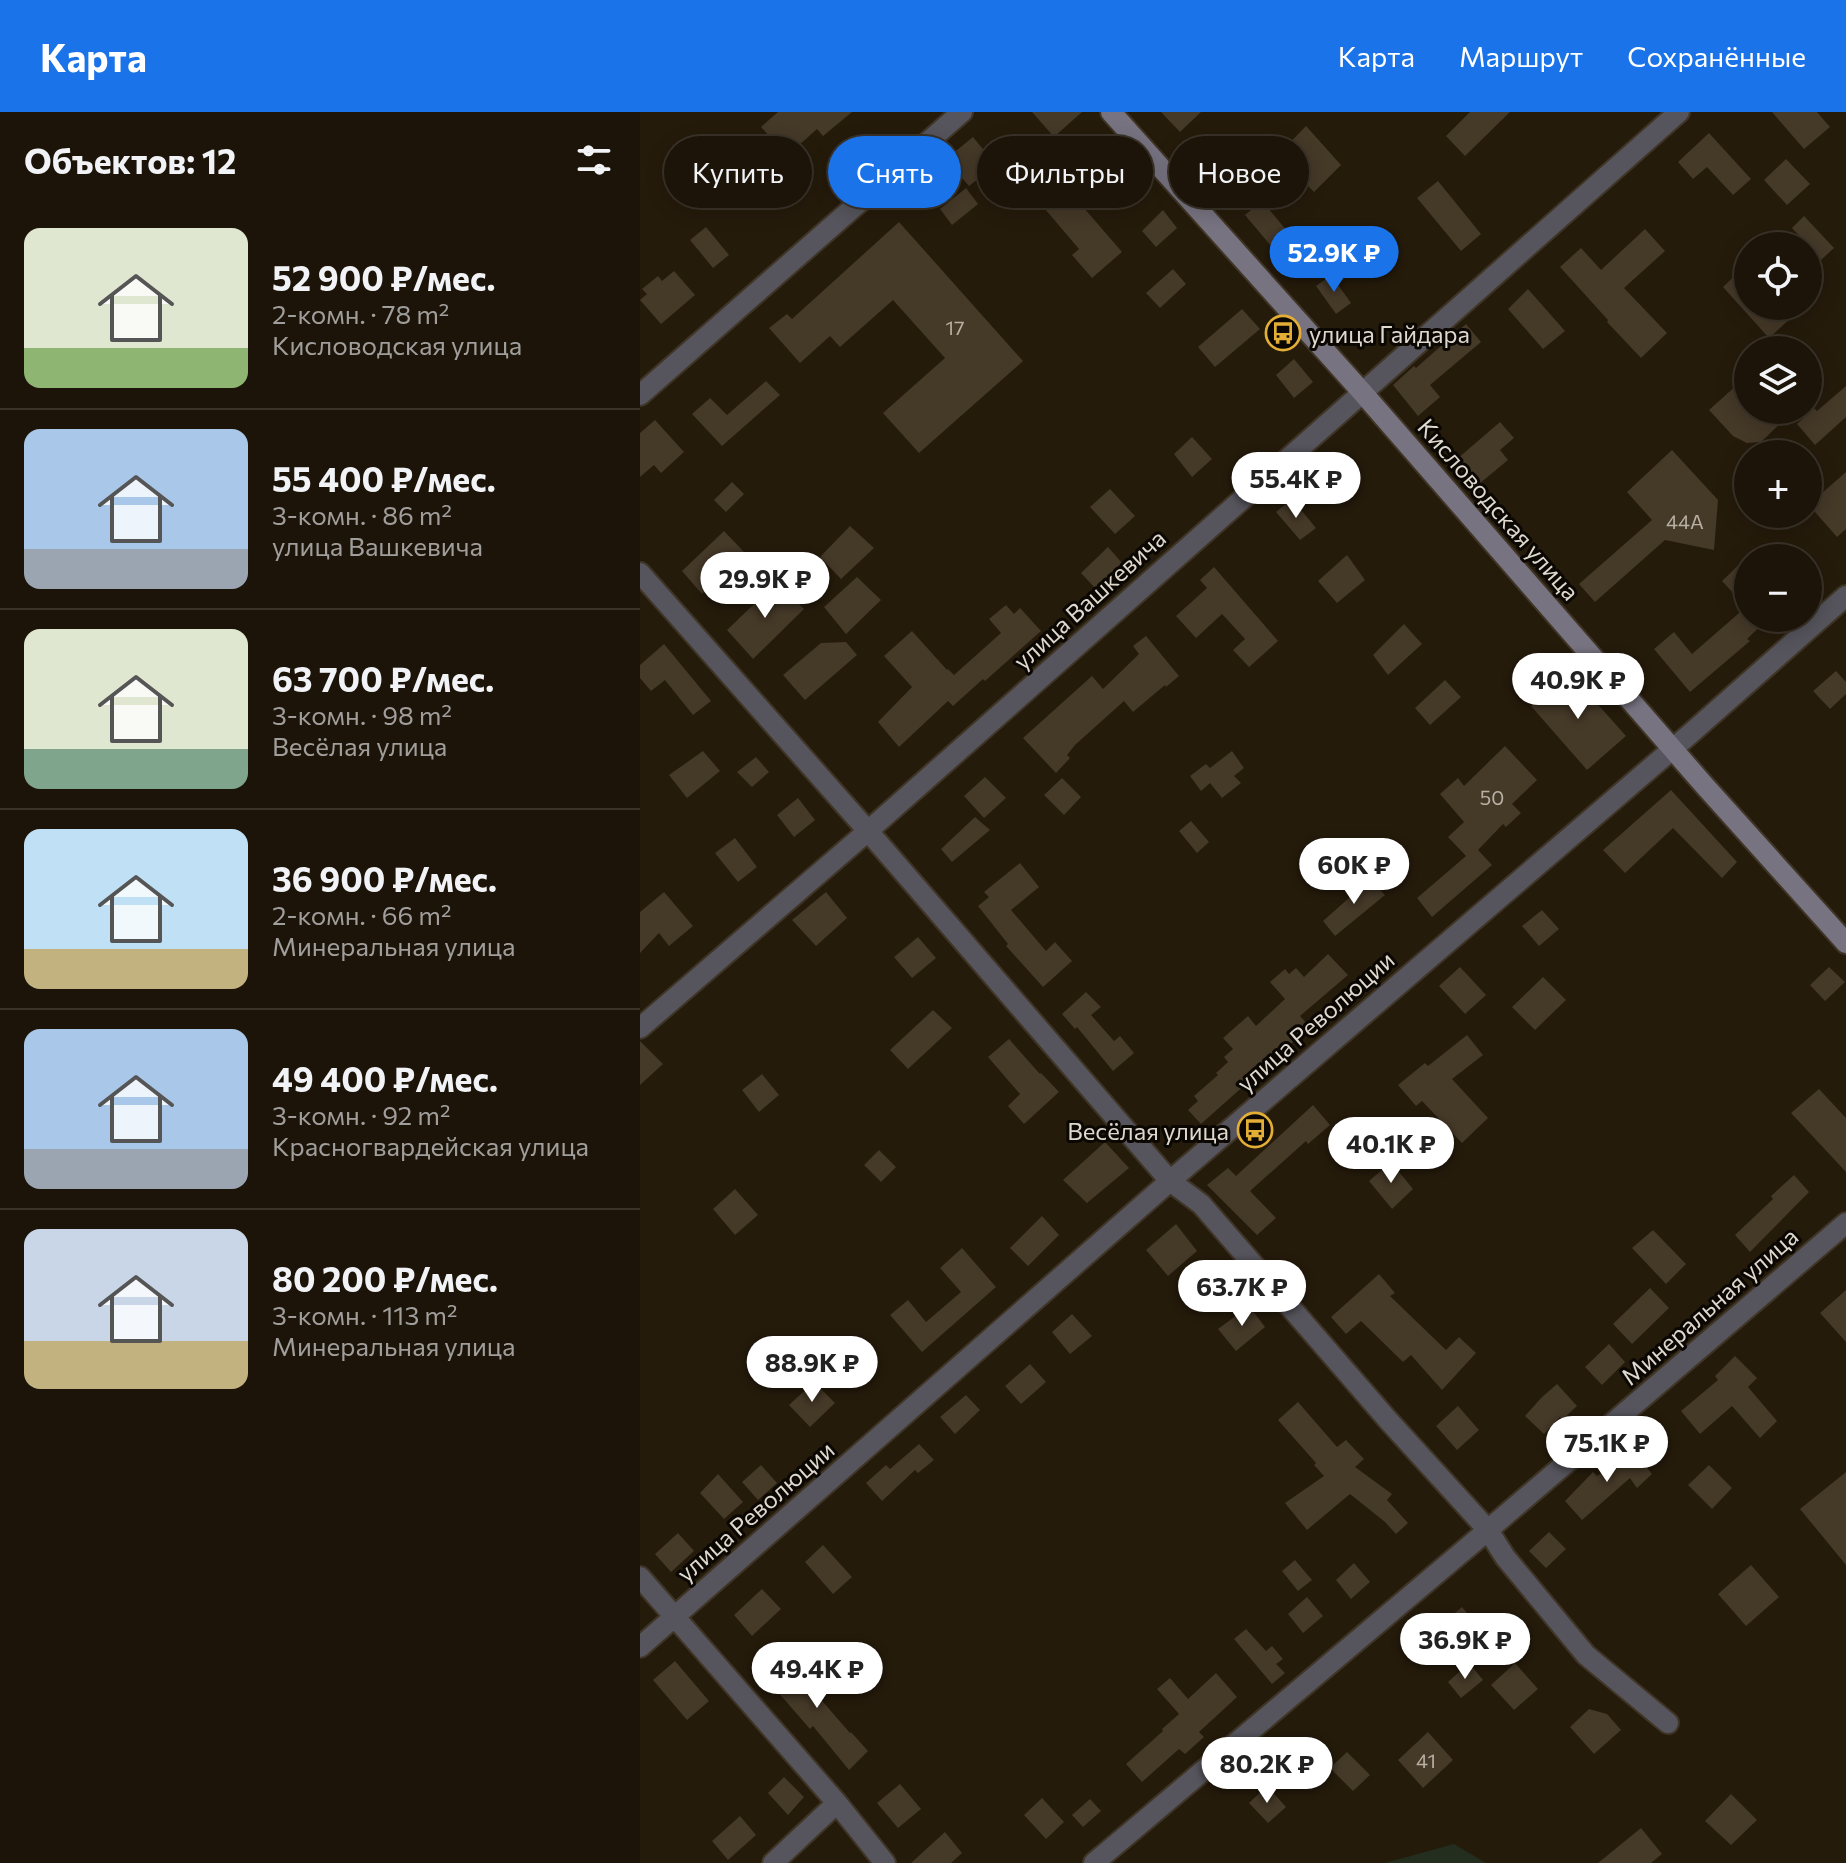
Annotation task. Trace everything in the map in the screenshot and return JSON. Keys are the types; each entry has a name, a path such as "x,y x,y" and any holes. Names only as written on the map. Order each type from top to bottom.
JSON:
{"main road":[{"name":"Кисловодская улица","path":"1111,112 1362,392 1846,943"}],"street":[{"path":"640,395 962,112"},
{"name":"улица Вашкевича","path":"640,1028 868,831 1679,112"},
{"path":"640,573 1170,1181 1201,1204 1488,1530 1505,1557 1586,1655 1668,1723"},
{"name":"улица Революции","path":"640,1647 1170,1181 1673,749 1846,596"},
{"name":"Минеральная улица","path":"1094,1863 1846,1223"},
{"path":"640,1577 837,1803 885,1863"},
{"path":"773,1863 837,1803"}],"green space":[{"path":"1454,1844 1486,1863 1385,1863"}],"building":[{"path":"778,112 852,112 823,136 817,129 809,136 769,136 761,127"},
{"path":"1032,112 1082,112 1055,136"},
{"path":"1161,112 1201,112 1180,132"},
{"path":"1470,112 1510,112 1465,156 1446,136"},
{"path":"1772,112 1817,112 1830,127 1804,149"},
{"path":"1306,126 1341,165 1314,192 1309,187 1309,136 1296,136"},
{"path":"1709,133 1751,179 1733,195 1707,167 1693,179 1678,162"},
{"path":"973,137 977,142 977,180 969,186 961,177 961,147"},
{"path":"1786,159 1810,184 1787,205 1764,180"},
{"path":"1438,181 1481,234 1461,251 1417,198"},
{"path":"966,188 977,205 952,225 940,209 961,208 961,192"},
{"path":"1044,208 1084,208 1122,252 1092,278 1072,255 1079,249"},
{"path":"1254,208 1268,208 1288,232 1271,246 1245,215"},
{"path":"1163,210 1177,228 1156,247 1142,231"},
{"path":"1804,216 1819,232 1796,232 1792,228"},
{"path":"899,222 1023,361 919,453 883,413 945,358 893,300 840,347 830,336 800,363 769,328 787,314 792,319"},
{"path":"706,227 729,255 713,268 690,240"},
{"path":"1645,229 1665,251 1624,288 1667,333 1641,358 1560,267 1581,248 1601,270"},
{"path":"1822,235 1834,248 1822,259"},
{"path":"1173,269 1186,284 1160,308 1146,293"},
{"path":"674,271 695,295 661,324 640,300 647,294 642,289 658,276 662,281"},
{"path":"1331,275 1351,303 1336,314 1316,286"},
{"path":"1734,276 1734,299 1723,287"},
{"path":"1528,289 1565,331 1543,349 1508,309"},
{"path":"1242,309 1260,329 1215,367 1198,347"},
{"path":"1753,320 1789,320 1771,336 1767,336"},
{"path":"1466,324 1481,342 1430,385 1440,397 1418,416 1393,385"},
{"path":"1294,359 1313,382 1294,398 1276,375"},
{"path":"766,381 780,395 722,446 692,414 710,398 727,415"},
{"path":"1846,386 1846,417 1821,440 1811,440 1797,424 1822,424 1822,407"},
{"path":"1734,388 1734,424 1780,424 1763,440 1741,440 1733,436 1709,410"},
{"path":"655,420 684,452 661,473 654,465 640,477 640,433"},
{"path":"1500,422 1514,438 1500,450 1508,460 1479,484 1457,459"},
{"path":"1192,437 1212,459 1192,477 1174,454"},
{"path":"1672,450 1718,500 1714,550 1665,540 1595,602 1579,584 1652,520 1627,492"},
{"path":"1846,472 1846,529 1837,537 1822,520 1822,493"},
{"path":"732,482 744,494 726,512 714,500"},
{"path":"1110,489 1135,516 1115,534 1090,507"},
{"path":"1292,499 1316,528 1300,540 1276,512"},
{"path":"850,526 874,548 841,579 820,557"},
{"path":"724,531 745,553 702,594 682,571"},
{"path":"1108,547 1122,563 1095,588 1081,573"},
{"path":"1347,555 1365,580 1337,603 1318,581"},
{"path":"1214,567 1278,641 1249,667 1233,650 1245,639 1222,614 1196,638 1176,616 1207,588 1200,580"},
{"path":"1734,569 1734,594 1722,581"},
{"path":"857,577 881,600 846,634 824,607"},
{"path":"777,582 804,609 753,659 727,630"},
{"path":"1006,605 1014,614 1020,608 1041,631 953,706 948,701 899,747 878,722 912,687 884,656 912,631 954,675 1001,633 989,619"},
{"path":"1734,617 1734,632 1754,632 1747,639 1750,641 1690,692 1654,649 1674,632 1692,654"},
{"path":"1404,624 1422,644 1388,675 1373,655"},
{"path":"1146,636 1179,676 1133,712 1124,701 1075,745 1067,755 1070,758 1056,773 1023,738 1092,676 1103,689 1139,654 1133,646"},
{"path":"846,642 857,655 805,700 783,675 821,643"},
{"path":"664,644 711,701 693,715 665,680 651,691 640,678 640,665"},
{"path":"1836,671 1846,682 1846,694 1830,709 1813,691"},
{"path":"1569,672 1626,736 1587,770 1531,706"},
{"path":"1445,680 1461,697 1430,725 1415,708"},
{"path":"1505,746 1537,780 1512,804 1521,813 1506,827 1503,824 1478,850 1492,865 1432,917 1417,898 1466,856 1448,837 1464,822 1440,794 1458,778 1464,786"},
{"path":"703,751 720,771 687,798 669,775"},
{"path":"1232,751 1244,768 1234,776 1241,783 1222,798 1210,783 1201,791 1190,776 1206,764 1210,768"},
{"path":"756,757 769,772 752,787 737,772"},
{"path":"985,777 1006,798 984,818 964,796"},
{"path":"1062,778 1081,797 1064,815 1044,795"},
{"path":"1671,790 1737,862 1722,878 1673,828 1625,873 1603,850"},
{"path":"798,798 815,820 794,837 777,815"},
{"path":"975,817 990,830 952,862 941,849"},
{"path":"1191,821 1209,842 1197,853 1179,831"},
{"path":"735,838 757,867 738,882 715,853"},
{"path":"1020,863 1039,887 1011,910 1046,951 1055,942 1072,961 1043,987 1006,946 1008,944 978,906 989,897 984,892"},
{"path":"1367,876 1385,895 1335,936 1323,921 1358,890 1356,887"},
{"path":"664,892 693,926 669,946 659,933 640,953 640,912"},
{"path":"826,892 847,918 816,946 792,920"},
{"path":"1542,910 1559,929 1539,946 1522,926"},
{"path":"918,937 936,958 912,978 894,957"},
{"path":"1328,954 1348,975 1300,1016 1310,1027 1201,1124 1188,1110 1198,1101 1194,1096 1228,1062 1224,1057 1233,1049 1223,1038 1248,1016 1256,1026 1285,999 1270,982 1285,969 1289,974 1296,968 1304,977"},
{"path":"1460,967 1486,995 1465,1014 1439,986"},
{"path":"1829,967 1845,982 1825,1001 1810,985"},
{"path":"1543,977 1566,1000 1535,1030 1512,1007"},
{"path":"1086,992 1101,1007 1091,1015 1114,1041 1120,1036 1134,1053 1113,1071 1077,1027 1075,1029 1062,1014"},
{"path":"933,1010 952,1028 908,1069 890,1050"},
{"path":"1467,1035 1483,1055 1452,1079 1488,1118 1462,1143 1422,1101 1416,1106 1398,1085"},
{"path":"1009,1039 1059,1092 1024,1124 1008,1106 1020,1094 988,1057"},
{"path":"640,1041 663,1064 640,1085"},
{"path":"762,1074 779,1095 759,1112 742,1090"},
{"path":"1819,1089 1846,1118 1846,1172 1791,1113"},
{"path":"1313,1105 1330,1125 1308,1144 1306,1141 1250,1191 1276,1218 1257,1235 1207,1185 1228,1168 1236,1176"},
{"path":"1105,1142 1129,1168 1087,1203 1063,1180"},
{"path":"879,1150 896,1167 881,1182 864,1165"},
{"path":"1391,1162 1413,1189 1392,1209 1369,1181"},
{"path":"1794,1175 1809,1192 1750,1252 1735,1235"},
{"path":"735,1189 758,1215 735,1235 713,1209"},
{"path":"1042,1216 1059,1235 1028,1266 1010,1248"},
{"path":"1176,1224 1197,1251 1168,1276 1146,1250"},
{"path":"1653,1230 1686,1264 1666,1284 1632,1248"},
{"path":"962,1248 996,1287 922,1352 890,1315 908,1300 926,1322 961,1292 940,1268"},
{"path":"1379,1274 1395,1293 1390,1296 1446,1350 1459,1337 1476,1353 1442,1390 1411,1355 1403,1362 1361,1321 1346,1334 1331,1317"},
{"path":"1650,1288 1669,1308 1632,1344 1613,1324"},
{"path":"1846,1290 1846,1342 1820,1313"},
{"path":"1249,1306 1265,1327 1236,1351 1218,1329"},
{"path":"1072,1314 1092,1336 1070,1354 1052,1332"},
{"path":"1609,1344 1625,1362 1602,1385 1585,1367"},
{"path":"1735,1356 1757,1378 1748,1387 1777,1421 1760,1438 1732,1406 1700,1434 1681,1411 1718,1380 1715,1376"},
{"path":"1030,1364 1046,1382 1021,1404 1005,1386"},
{"path":"814,1382 835,1403 810,1427 789,1405"},
{"path":"1557,1384 1577,1406 1562,1420 1560,1417 1544,1434 1525,1416"},
{"path":"966,1395 980,1410 955,1434 940,1417"},
{"path":"1298,1402 1337,1447 1346,1440 1364,1459 1355,1467 1392,1494 1387,1500 1408,1523 1396,1534 1350,1494 1307,1530 1285,1503 1324,1476 1278,1420"},
{"path":"1458,1406 1479,1430 1457,1450 1436,1426"},
{"path":"919,1444 934,1460 918,1473 915,1470 882,1501 866,1483 886,1465 890,1469"},
{"path":"1633,1450 1652,1474 1637,1488 1630,1478 1582,1520 1565,1501 1593,1472 1597,1476"},
{"path":"761,1465 777,1483 758,1500 742,1482"},
{"path":"1709,1465 1732,1488 1712,1509 1688,1485"},
{"path":"1846,1472 1846,1565 1800,1509"},
{"path":"718,1474 743,1502 724,1519 700,1493"},
{"path":"1549,1532 1566,1549 1546,1568 1529,1551"},
{"path":"678,1533 694,1551 671,1572 655,1554"},
{"path":"823,1545 852,1577 833,1594 805,1562"},
{"path":"1295,1560 1312,1580 1298,1591 1282,1571"},
{"path":"1354,1563 1370,1582 1351,1599 1336,1580"},
{"path":"1751,1565 1779,1597 1746,1626 1718,1594"},
{"path":"762,1589 781,1609 752,1636 734,1615"},
{"path":"1307,1597 1323,1616 1303,1633 1288,1614"},
{"path":"1462,1607 1477,1625 1451,1647 1436,1629"},
{"path":"1246,1629 1266,1651 1272,1646 1283,1659 1276,1664 1285,1673 1272,1684 1234,1639"},
{"path":"807,1651 820,1665 804,1680 868,1751 849,1770 813,1726 810,1729 770,1683"},
{"path":"675,1661 709,1701 687,1720 653,1680"},
{"path":"1469,1663 1483,1680 1461,1698 1448,1682"},
{"path":"1515,1663 1538,1689 1514,1710 1491,1685"},
{"path":"1216,1673 1237,1697 1199,1732 1204,1737 1185,1754 1179,1749 1142,1782 1126,1764 1179,1714 1157,1689 1170,1678 1188,1699"},
{"path":"1589,1709 1607,1714 1621,1730 1594,1754 1570,1727"},
{"path":"1428,1732 1453,1760 1423,1788 1398,1760"},
{"path":"1347,1752 1370,1775 1353,1791 1330,1768"},
{"path":"784,1777 804,1797 788,1815 768,1793"},
{"path":"900,1784 921,1809 898,1828 877,1803"},
{"path":"1267,1786 1286,1807 1268,1823 1249,1803"},
{"path":"1731,1794 1757,1820 1731,1845 1705,1821"},
{"path":"1042,1798 1064,1822 1046,1839 1024,1815"},
{"path":"1090,1799 1101,1811 1083,1827 1072,1815"},
{"path":"740,1816 756,1835 728,1860 712,1841"},
{"path":"1641,1828 1662,1854 1651,1863 1598,1863"},
{"path":"945,1832 962,1853 951,1863 911,1863"}],"place":[{"name":"улица Гайдара","path":"1283,333"},
{"name":"Весёлая улица","path":"1255,1130"}]}
